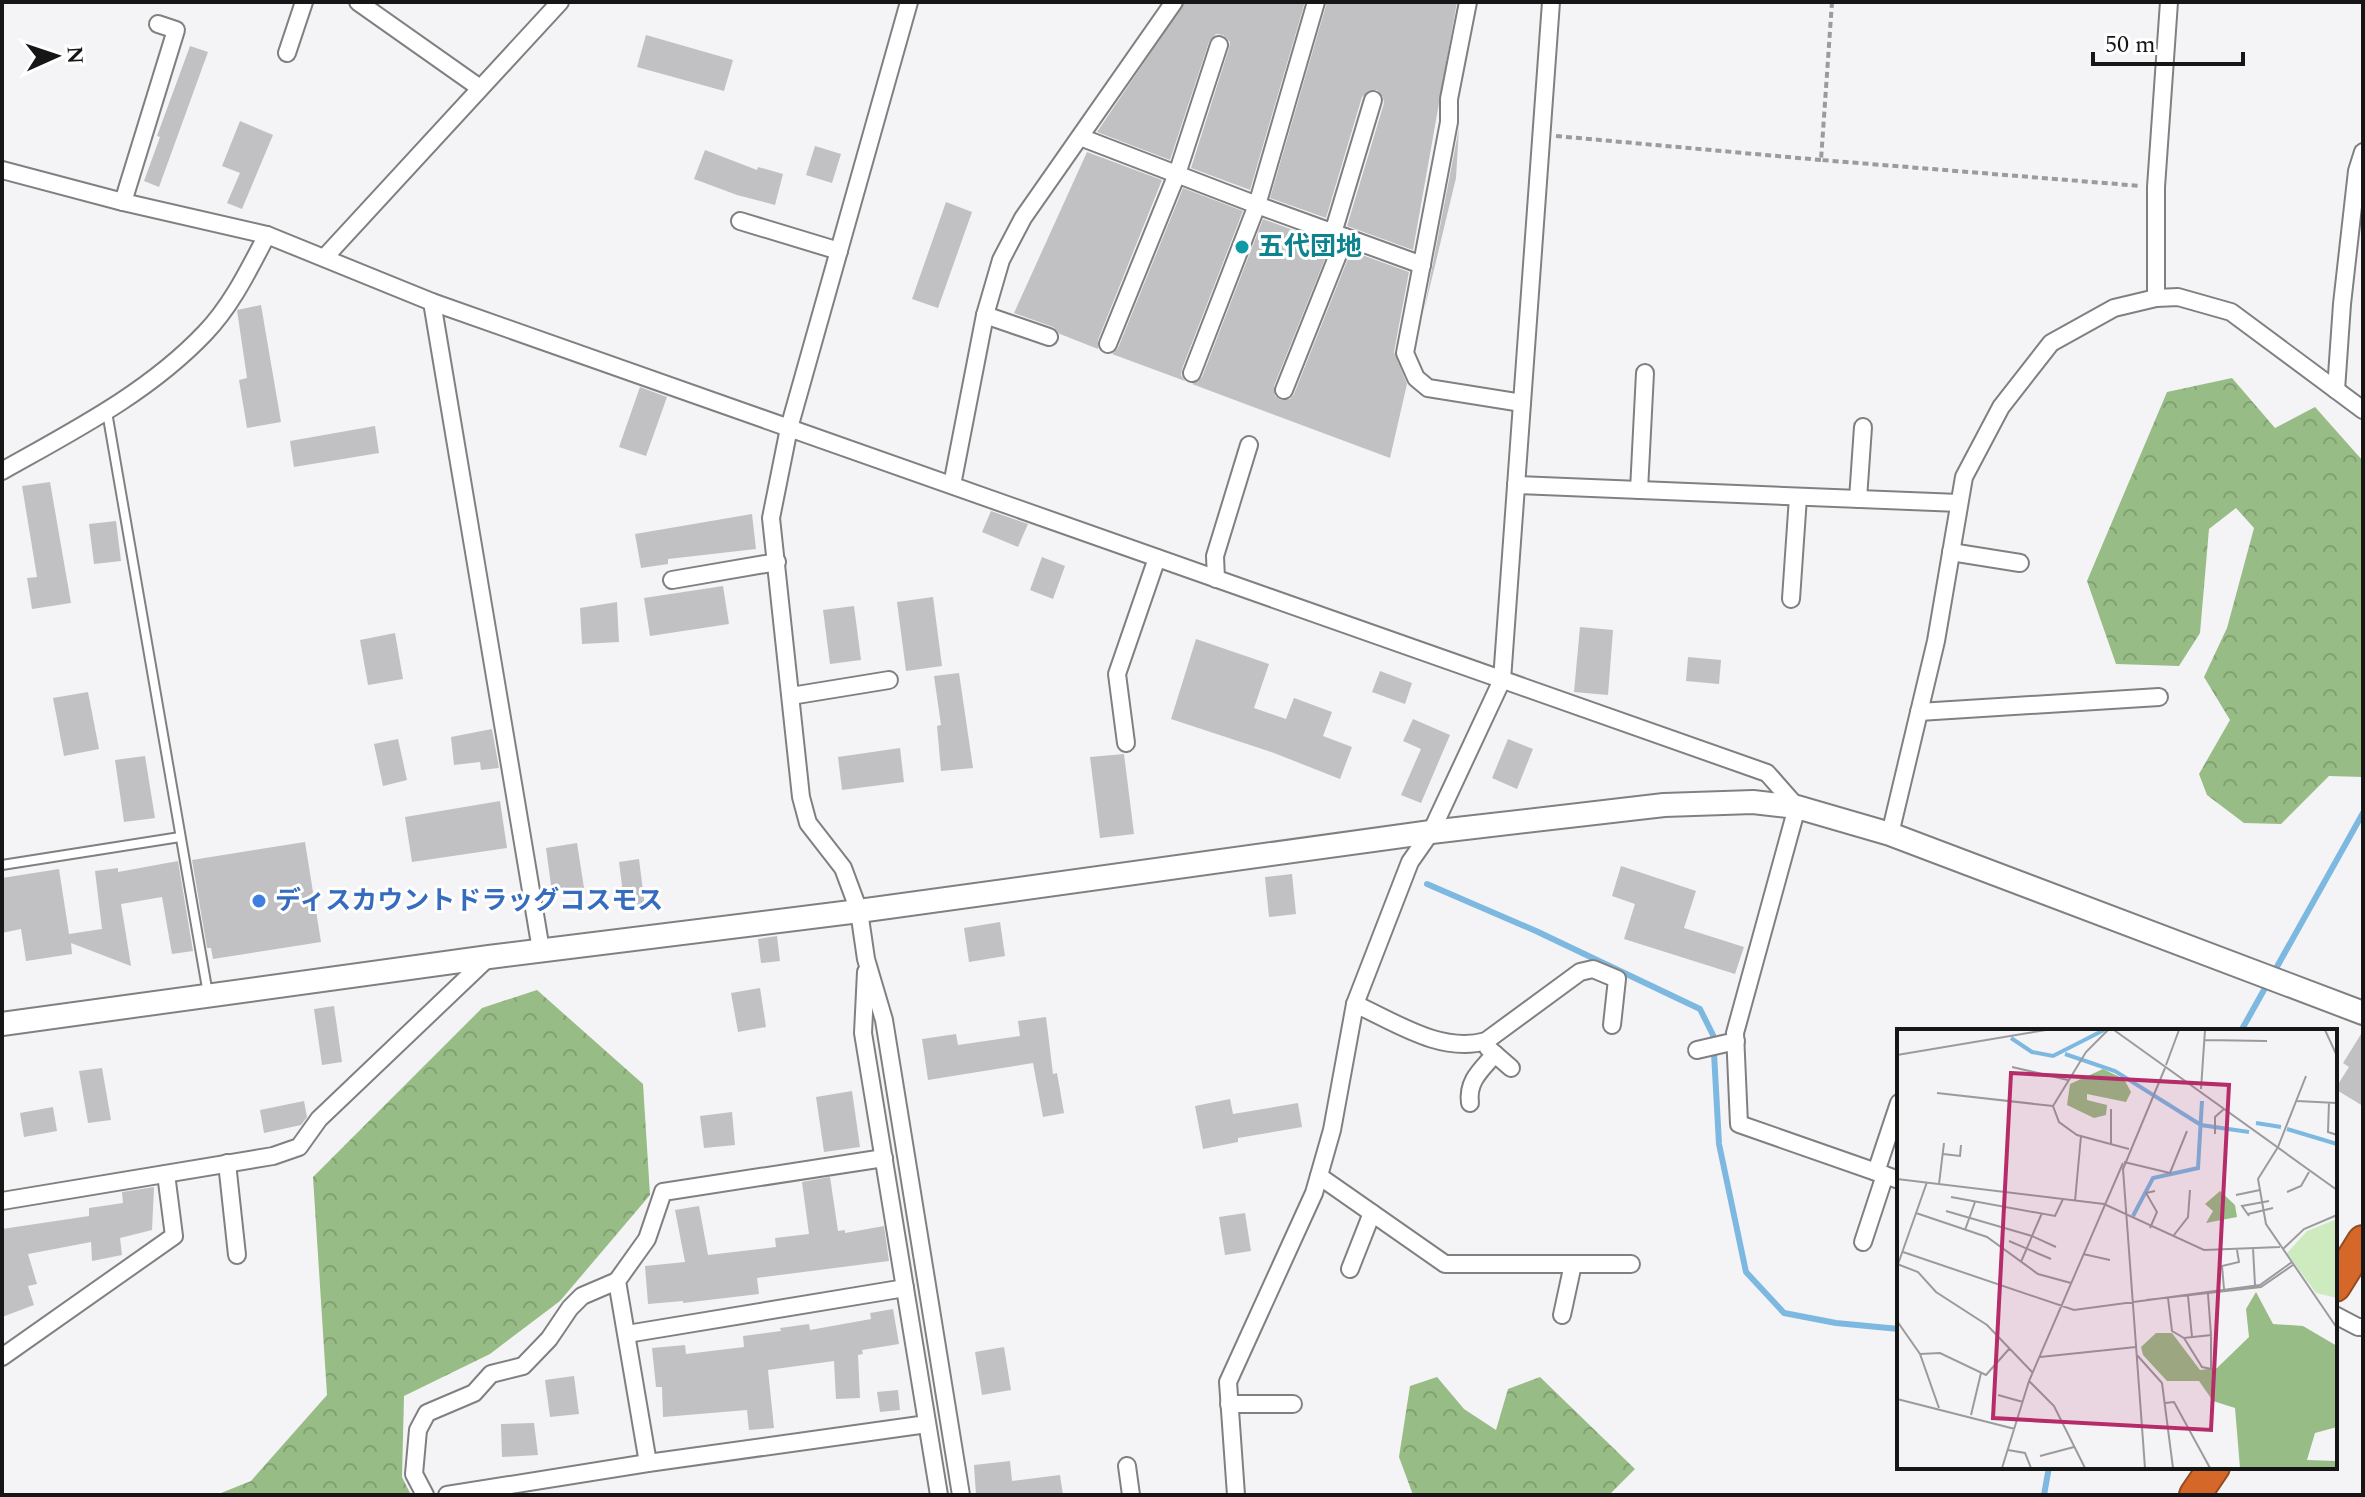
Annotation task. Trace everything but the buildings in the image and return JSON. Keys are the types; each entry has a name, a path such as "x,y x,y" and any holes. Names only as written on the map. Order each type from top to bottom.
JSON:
{"highway":[{"path":"2337,1283 2363,1241"}],"street":[{"path":"287,53 304,2"},
{"path":"358,2 480,88"},
{"path":"325,257 560,2"},
{"path":"909,2 789,428 771,518 801,797 808,823 843,868 859,911 866,959 884,1020 961,1495"},
{"path":"952,485 985,315 1001,260 1023,218 1174,2"},
{"path":"1192,373 1257,205 1316,2"},
{"path":"1468,2 1449,99 1449,122 1405,353 1416,378 1428,388 1522,403"},
{"path":"1236,1495 1228,1382 1314,1193 1332,1130 1355,1004 1410,862 1431,832 1502,680 1551,2"},
{"path":"2156,298 2156,187 2169,2"},
{"path":"123,202 176,30 158,24"},
{"path":"1108,344 1177,174 1219,45"},
{"path":"1284,390 1339,235 1373,100"},
{"path":"1080,137 1422,265"},
{"path":"2336,390 2352,215 2357,171 2363,152"},
{"path":"2,170 267,235 432,302 1767,773 1797,807"},
{"path":"740,221 839,251"},
{"path":"2,471 107,412 163,370 205,333 234,296 267,235"},
{"path":"1890,834 1936,641 1964,477 2001,407 2051,343 2114,308 2156,298 2178,297 2231,312 2363,410"},
{"path":"432,302 541,950"},
{"path":"985,315 1049,337"},
{"path":"1639,490 1645,373"},
{"path":"1858,499 1863,427"},
{"path":"1216,579 1215,556 1249,445"},
{"path":"1516,485 1959,503"},
{"path":"1791,599 1798,497"},
{"path":"1951,552 2020,563"},
{"path":"1126,743 1117,674 1157,558"},
{"path":"672,580 777,562"},
{"path":"791,696 889,680"},
{"path":"1919,712 2159,697"},
{"path":"2,1024 1431,832 1664,805 1753,802 1797,807 1890,834 2363,1013"},
{"path":"1797,807 1731,1042 1739,1124 1887,1176"},
{"path":"2,1201 273,1156 299,1147 319,1119 489,957"},
{"path":"866,959 863,1033 939,1495"},
{"path":"1355,1004 1443,1044 1471,1045 1481,1042 1580,972 1593,969 1617,979 1612,1025"},
{"path":"1481,1042 1511,1068"},
{"path":"1698,1049 1731,1042"},
{"path":"1470,1103 1468,1090 1471,1081 1495,1054"},
{"path":"1863,1242 1887,1176 1897,1115"},
{"path":"425,1495 414,1474 418,1430 427,1413 474,1393 491,1374 523,1366 549,1339 582,1296 617,1281 647,1239 663,1192 884,1158"},
{"path":"227,1163 237,1255"},
{"path":"2,1357 174,1236 166,1174"},
{"path":"1319,1176 1445,1264 1631,1264"},
{"path":"1350,1269 1372,1213"},
{"path":"1562,1315 1573,1264"},
{"path":"617,1281 648,1463"},
{"path":"627,1334 905,1288"},
{"path":"2337,1316 2363,1327"},
{"path":"1229,1404 1293,1404"},
{"path":"447,1495 927,1424"},
{"path":"1127,1466 1131,1495"}],"lane":[{"path":"107,412 209,998"},
{"path":"2,865 180,837"}],"path":[{"path":"1821,160 1832,2"},
{"path":"1542,135 2156,187"}],"green space":[{"path":"2232,378 2275,428 2315,407 2363,461 2363,777 2329,776 2281,824 2244,823 2207,795 2199,774 2230,720 2204,677 2227,628 2254,528 2236,508 2209,529 2200,633 2179,666 2116,664 2087,581 2167,392"},
{"path":"537,990 643,1084 650,1195 560,1301 490,1354 404,1396 402,1477 411,1495 216,1495 251,1481 327,1395 313,1177 482,1008"},
{"path":"1437,1377 1464,1409 1496,1430 1508,1389 1540,1377 1635,1469 1609,1495 1413,1495 1399,1457 1410,1386"}],"waterway":[{"path":"2242,1029 2363,813"},
{"path":"1427,884 1536,931 1700,1009 1713,1035 1719,1144 1746,1272 1784,1313 1836,1323 1897,1329"},
{"path":"2044,1495 2049,1469"}],"place":[{"name":"五代団地","path":"1242,247"},
{"name":"ディスカウントドラッグコスモス","path":"259,901"}]}
